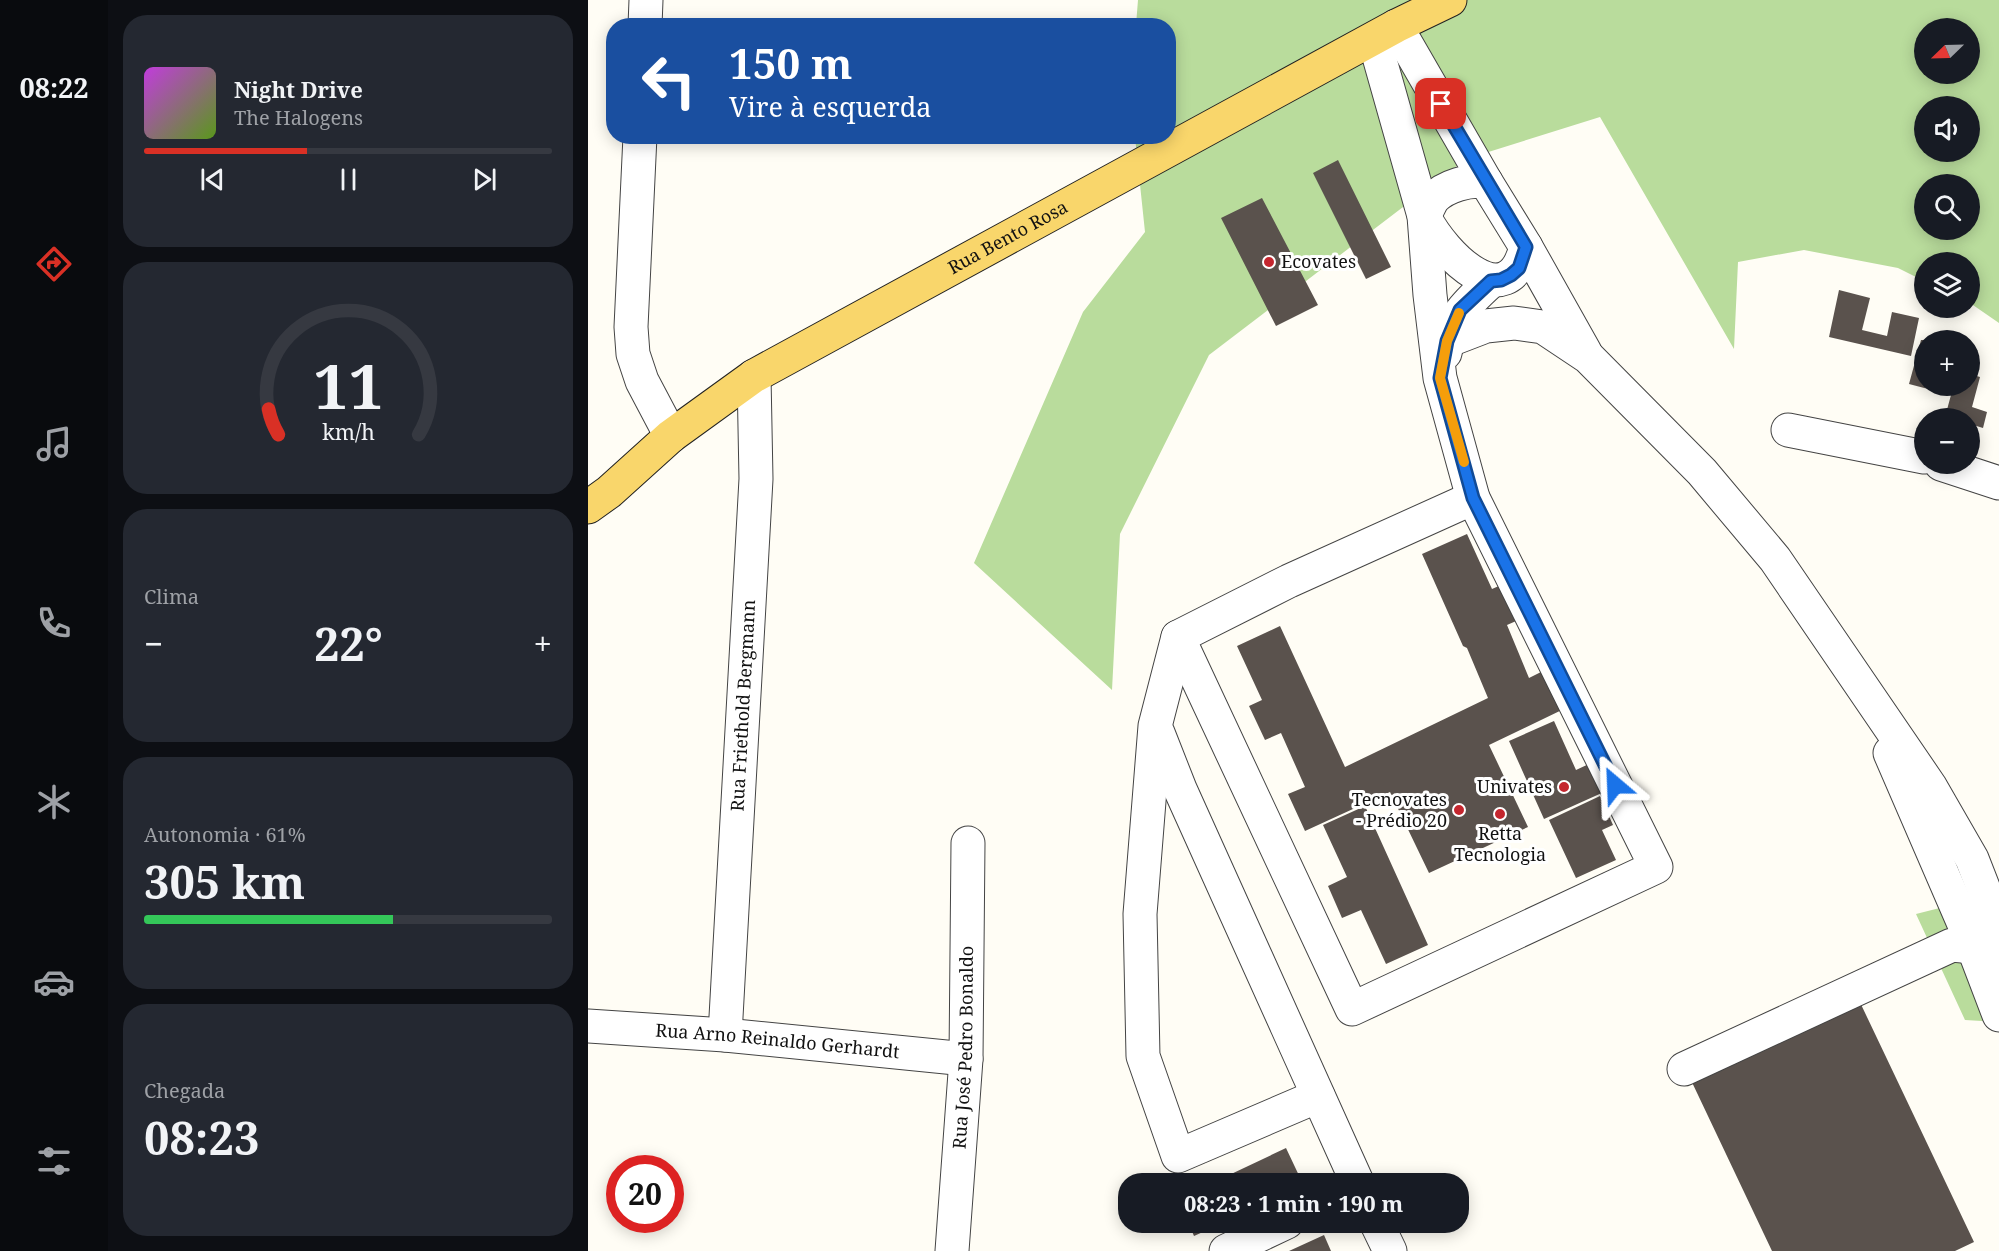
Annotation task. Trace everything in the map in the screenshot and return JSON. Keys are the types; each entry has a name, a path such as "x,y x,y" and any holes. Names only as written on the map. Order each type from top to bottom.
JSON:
{"main road":[{"name":"Rua Bento Rosa","path":"588,507 609,492 671,436 754,375 1450,0"}],"street":[{"path":"645,18 646,0"},
{"path":"1385,33 1486,182 1526,247 1588,357"},
{"path":"1178,637 1352,1010 1656,867 1473,498 1440,378 1424,216 1385,33"},
{"path":"640,144 632,327 633,354 642,381 671,436"},
{"path":"1424,216 1434,199 1444,192 1476,180 1486,182"},
{"path":"1424,216 1433,234 1446,250 1466,267 1491,281 1501,280 1519,268 1526,247"},
{"path":"1440,378 1447,341 1460,310 1491,281"},
{"path":"1447,341 1486,326 1515,323 1543,327 1588,357 1702,472 1775,559 1930,786 1972,859 1999,928"},
{"name":"Rua Friethold Bergmann","path":"725,1035 756,479 754,375"},
{"path":"1788,430 1914,455"},
{"path":"1972,474 1999,483"},
{"path":"1318,1096 1178,1156 1143,1056 1140,914 1155,726 1178,637 1289,581 1473,498"},
{"path":"1861,685 1986,954 1999,1015"},
{"path":"1155,726 1180,789 1353,1173"},
{"name":"Rua José Pedro Bonaldo","path":"952,1251 966,1059 968,843"},
{"path":"1683,1069 1952,945 1986,954"},
{"name":"Rua Arno Reinaldo Gerhardt","path":"588,1026 725,1035 966,1059"},
{"path":"1226,1251 1264,1233"},
{"path":"1381,1233 1390,1251"}],"green space":[{"path":"1138,0 1999,0 1999,323 1980,310 1980,252 1914,252 1914,276 1898,268 1804,250 1738,262 1734,349 1600,117 1466,159 1209,355 1120,534 1112,690 974,563 1083,312 1145,232 1136,144 1176,144 1176,18 1137,18"},
{"path":"1999,893 1999,1022 1965,1020 1916,914"}],"building":[{"name":"Ecovates","path":"1338,160 1391,267 1366,279 1313,173"},
{"name":"Ecovates","path":"1262,198 1318,305 1276,326 1221,218"},
{"path":"1839,290 1870,298 1862,330 1887,336 1892,312 1919,318 1916,330 1914,330 1911,356 1829,337"},
{"path":"1914,366 1914,385 1909,384"},
{"path":"1951,396 1975,396 1972,407 1975,408 1947,408"},
{"path":"1980,410 1987,412 1983,428 1980,427"},
{"path":"1467,534 1492,589 1508,582 1523,618 1507,625 1529,678 1549,668 1568,707 1489,745 1528,827 1429,873 1390,792 1305,831 1288,794 1305,787 1281,733 1265,740 1249,706 1262,700 1237,646 1280,626 1345,767 1488,698 1422,554"},
{"path":"1554,721 1576,770 1591,763 1604,792 1544,819 1509,741"},
{"path":"1600,796 1613,825 1602,830 1616,860 1576,878 1549,820"},
{"path":"1365,806 1428,945 1386,964 1361,910 1342,918 1328,886 1347,877 1323,825"},
{"path":"1857,996 1974,1242 1955,1251 1772,1251 1689,1076"},
{"path":"1286,1148 1298,1173 1233,1173"},
{"path":"1324,1235 1331,1251 1289,1251"}],"slow traffic":[{"path":"1459,313 1447,341 1440,378 1464,462"}],"place":[{"name":"Ecovates","path":"1269,262"},
{"name":"Univates","path":"1564,787"},
{"name":"Tecnovates - Prédio 20","path":"1459,810"},
{"name":"Retta Tecnologia","path":"1500,814"}],"route":[{"path":"1441,104 1526,247 1519,268 1501,280 1491,281 1460,310 1447,341 1440,378 1473,498 1615,785"}]}
